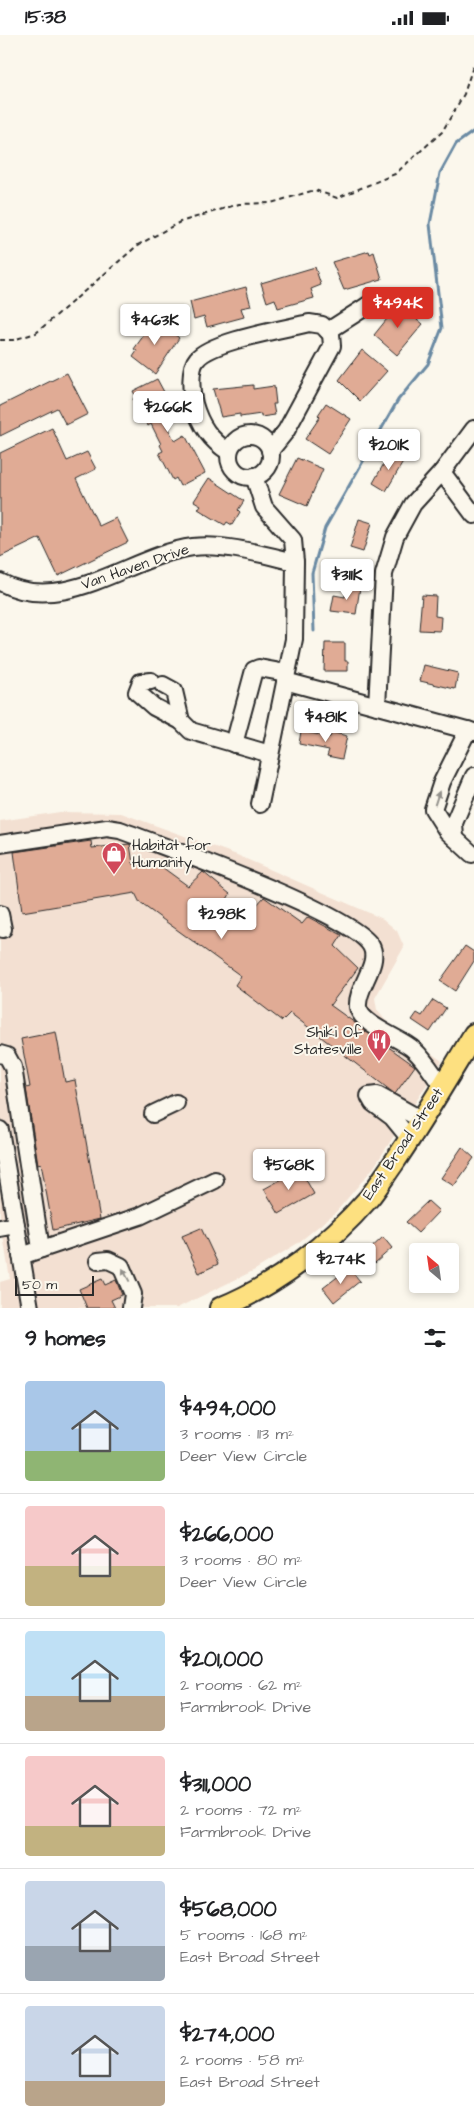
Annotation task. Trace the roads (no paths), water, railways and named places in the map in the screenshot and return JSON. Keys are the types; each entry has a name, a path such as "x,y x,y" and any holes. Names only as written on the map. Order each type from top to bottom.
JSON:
{"main road":[{"name":"East Broad Street","path":"220,1308 236,1301 292,1267 337,1232 370,1197 410,1139 474,1034"}],"street":[{"path":"328,331 370,304"},
{"path":"309,323 322,325 331,334 332,346 286,431 270,451 268,467 254,476 246,477 232,468 229,453 211,439 199,420 193,399 192,375 196,359 212,347 309,323"},
{"path":"377,705 384,574 395,537 414,504 442,472 474,429"},
{"path":"229,453 238,439 253,435 261,438 270,451"},
{"path":"442,472 474,515"},
{"path":"254,476 264,507 293,540 295,562 294,639 260,804"},
{"name":"Van Haven Drive","path":"0,582 46,594 105,577 176,550 196,546 249,551 295,562"},
{"path":"234,744 254,670 259,668 377,705 471,731 442,782 433,809 442,824 459,844 472,854"},
{"path":"181,721 174,691 157,683 141,682 137,691 154,707 181,721 191,731 270,753"},
{"path":"455,838 454,823 474,776"},
{"path":"0,844 107,828 120,830 293,897 362,935 371,946 374,956 359,993 358,1008 363,1017 414,1049 442,1086"},
{"path":"0,1054 7,1056 12,1067 41,1249"},
{"path":"410,1139 392,1117 373,1103 369,1096 377,1095 422,1120"},
{"path":"153,1114 176,1103"},
{"path":"0,1130 8,1227 21,1256 30,1308"},
{"path":"21,1256 140,1216 215,1180"},
{"path":"98,1261 108,1260 121,1266 133,1295 131,1308"}],"waterway":[{"path":"314,631 312,573 325,528 398,400 428,364 442,328 430,224 440,173 456,144 474,131"}],"place":[{"name":"Habitat for Humanity","path":"114,875"},
{"name":"Shiki Of Statesville","path":"379,1062"}]}
